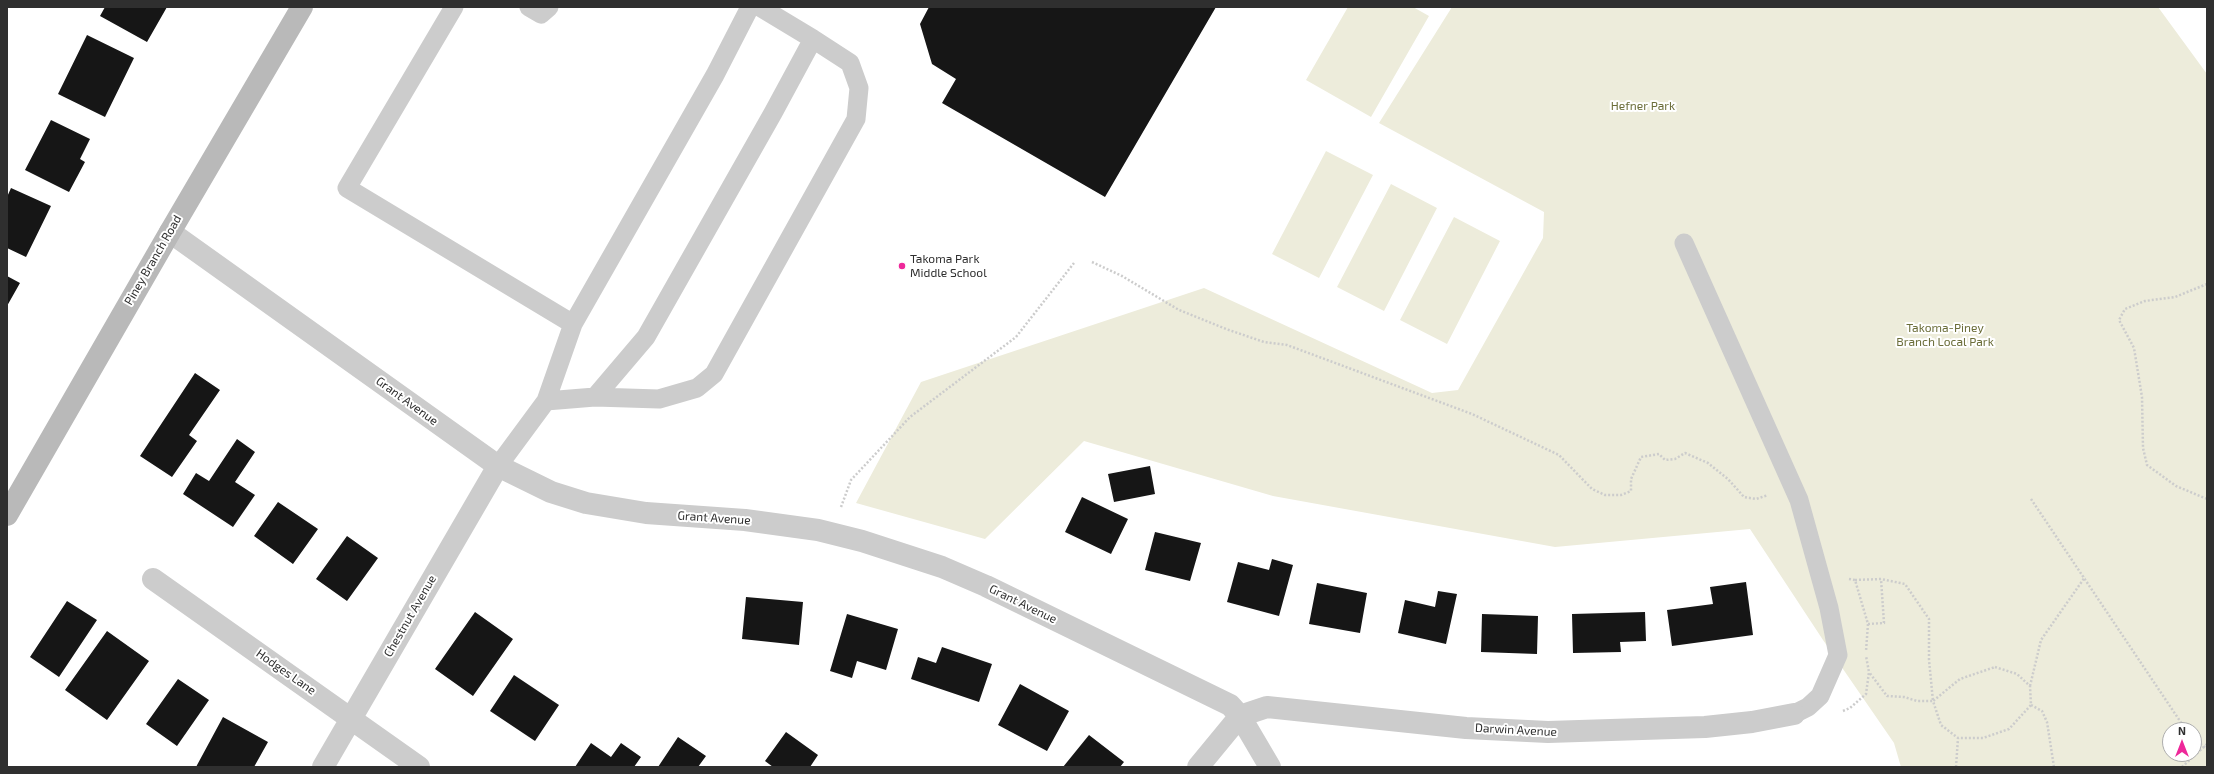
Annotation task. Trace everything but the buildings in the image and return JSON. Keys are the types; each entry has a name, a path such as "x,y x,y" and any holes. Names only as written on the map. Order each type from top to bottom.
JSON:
{"main road":[{"name":"Piney Branch Road","path":"7,515 302,7"}],"street":[{"name":"Grant Avenue","path":"170,232 498,466 551,492 586,503 646,513 745,520 803,528 862,541 904,554 986,586 1230,705 1240,716 1270,767"},
{"name":"Chestnut Avenue","path":"323,767 498,466"},
{"name":"Hodges Lane","path":"153,579 419,767"},
{"name":"Darwin Avenue","path":"1240,716 1267,707 1283,707 1466,728 1585,732 1705,727 1752,722 1794,714"},
{"path":"1198,767 1240,716"}],"lane":[{"path":"454,7 347,188 573,324"},
{"path":"498,466 546,401 573,324 711,82 750,7"},
{"path":"546,401 594,397 659,399 697,388 714,374 856,118 859,88 850,63 760,7"},
{"path":"594,397 646,337 774,113 813,39"},
{"path":"1684,243 1799,500 1818,564 1838,655 1820,696 1808,707 1794,714"}],"path":[{"path":"1092,262 1122,276 1180,310 1226,329 1264,342 1287,345 1472,414 1559,455 1592,489 1605,495 1621,495 1631,491 1631,479 1641,457 1659,454 1665,460 1674,459 1685,453 1708,463 1728,479 1744,497 1756,499 1792,487"},
{"path":"840,510 851,480 910,418 1016,337 1074,263"},
{"path":"2207,284 2175,297 2145,301 2125,309 2119,320 2134,348 2142,397 2143,448 2147,465 2176,486 2207,499"},
{"path":"2031,499 2085,577 2181,722"},
{"path":"1855,580 1881,579 1905,584 1929,620 1929,660 1933,701 1941,725 1958,738 1983,738 2009,729 2031,705 2030,686 2041,640 2085,577"},
{"path":"1868,624 1884,623 1881,579"},
{"path":"1868,672 1886,696 1904,697 1917,701 1933,701 1960,680 1995,667 2017,674 2030,686"},
{"path":"2031,705 2042,711 2047,722 2054,767"},
{"path":"1956,767 1958,738"},
{"path":"2182,767 2186,766 2207,744"},
{"path":"2203,747 2207,749"}],"green space":[{"path":"1348,7 1413,7 1429,16 1371,117 1306,80"},
{"path":"1452,7 2158,7 2207,74 2207,767 1901,767 1894,743 1823,640 1750,529 1555,547 1273,496 1084,441 985,539 856,503 921,382 1204,288 1432,393 1458,390 1543,238 1544,212 1379,123"},
{"path":"1326,151 1373,175 1319,278 1272,254"},
{"path":"1391,184 1437,208 1384,311 1337,287"},
{"path":"1454,217 1500,241 1447,344 1400,320"}],"place":[{"name":"Takoma Park Middle School","path":"902,266"}],"park label":[{"name":"Hefner Park","path":"1643,106"},
{"name":"Takoma-Piney Branch Local Park","path":"1945,335"}]}
